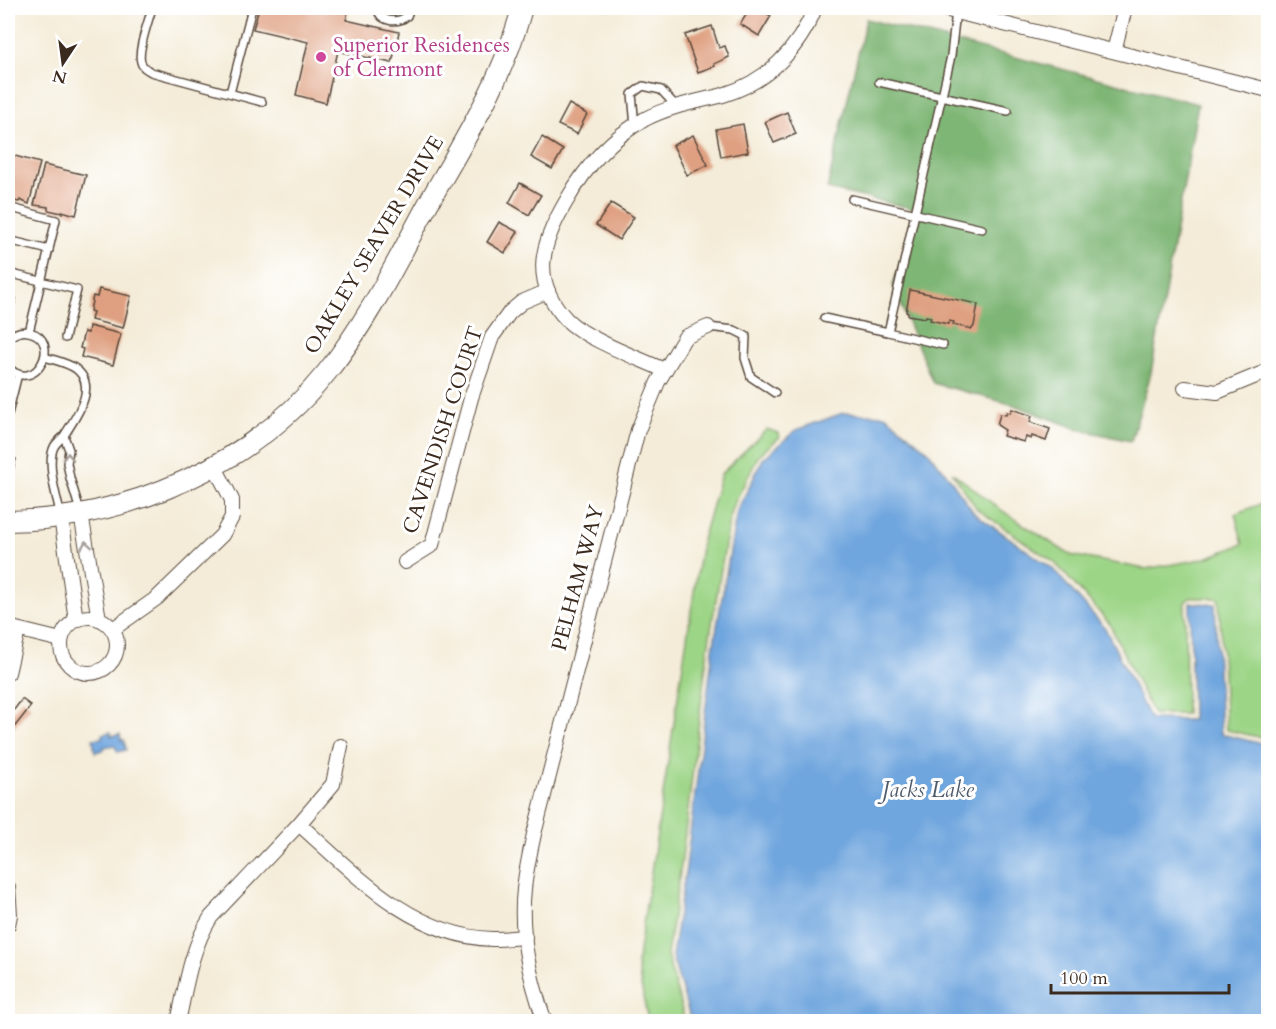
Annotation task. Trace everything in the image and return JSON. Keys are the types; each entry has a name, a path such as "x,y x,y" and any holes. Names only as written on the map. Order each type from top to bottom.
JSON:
{"street":[{"name":"OAKLEY SEAVER DRIVE","path":"8,521 81,514 140,499 180,483 214,465 244,447 280,420 326,374 373,303 477,116 504,60 522,8"},
{"path":"664,370 583,333 560,312 548,291 543,261 545,247 554,222 579,179 607,146 635,126 666,109 724,94 758,79 774,68 800,40 815,8"},
{"path":"940,8 956,9 1269,90"},
{"path":"1114,51 1125,8"},
{"name":"CAVENDISH COURT","path":"405,562 432,545 471,398 492,337 510,312 528,298 548,291"},
{"name":"PELHAM WAY","path":"545,1022 526,954 525,937 524,889 534,834 638,430 664,370 685,337 708,327"},
{"path":"1185,388 1217,392 1269,371"},
{"path":"113,629 157,598 222,534 232,517 231,500 214,465"},
{"path":"81,514 99,619"},
{"path":"61,517 76,620"},
{"path":"69,578 91,575"},
{"path":"92,617 113,629 117,638 116,656 104,670 86,674 69,666 61,649 61,640 69,626 76,620 92,617"},
{"path":"8,673 13,628 61,640"},
{"path":"178,1022 193,954 201,932 211,917 299,824 333,784 341,746"},
{"path":"299,824 384,899 421,921 456,933 492,939 525,937"},
{"path":"8,887 10,915 8,925"}],"lane":[{"path":"152,8 140,56 142,65 151,72 262,102"},
{"path":"230,93 252,8"},
{"path":"377,8 382,17 398,21 407,16 410,8"},
{"path":"888,332 951,56 956,9"},
{"path":"879,82 1008,111"},
{"path":"635,126 632,94 643,86 661,90 676,106"},
{"path":"852,199 982,229"},
{"path":"8,207 56,220 29,332"},
{"path":"8,240 49,250"},
{"path":"8,273 77,290 65,338"},
{"path":"824,318 943,345"},
{"path":"708,327 735,330 746,336 745,358 751,377 776,393"},
{"path":"8,339 19,332 29,332 40,339 44,345 45,357 42,366 30,374 18,374 8,367"},
{"path":"45,357 75,368 83,377 86,392 64,436 53,448 53,481 61,517"},
{"path":"8,413 18,374"},
{"path":"64,436 69,450 67,463 70,478 81,514"}],"green space":[{"path":"866,19 1198,104 1151,373 1131,441 1078,429 1014,405 933,383 893,285 919,210 827,189"},
{"path":"767,429 778,433 780,437 759,455 731,510 708,648 681,866 667,955 685,1021 648,1021 637,964 702,540 721,474"},
{"path":"952,472 1001,510 1070,555 1145,569 1203,559 1243,544 1235,514 1268,501 1268,739 1226,730 1219,600 1217,598 1190,598 1185,602 1186,714 1153,714 1109,623 1055,563 977,509"}],"water":[{"name":"Jacks Lake","path":"843,413 885,415 927,450 974,513 1052,568 1105,628 1150,719 1192,720 1190,603 1215,604 1221,734 1268,745 1268,1021 691,1021 672,956 686,867 713,649 737,511 763,459 796,430"},
{"path":"111,732 111,736 120,734 126,750 118,752 114,745 95,752 93,739 102,738 102,734"}],"building":[{"name":"Superior Residences of Clermont","path":"259,8 349,8 346,20 399,32 392,63 338,51 326,103 296,95 308,42 253,29"},
{"path":"751,8 757,8 771,16 759,36 740,24"},
{"path":"712,26 719,48 725,46 729,57 714,64 715,66 698,72 685,35"},
{"path":"569,104 587,114 577,134 558,125"},
{"path":"787,112 796,134 774,143 765,122"},
{"path":"743,124 748,152 721,157 716,129"},
{"path":"693,135 708,165 687,175 673,145"},
{"path":"542,137 563,150 552,169 531,157"},
{"path":"8,154 40,163 29,204 20,200 19,202 8,200"},
{"path":"44,165 86,175 76,215 34,205"},
{"path":"520,183 541,195 529,215 509,203"},
{"path":"611,203 634,217 619,240 596,225"},
{"path":"499,222 518,232 505,253 487,242"},
{"path":"99,289 131,296 123,328 91,320 93,296 97,297"},
{"path":"910,290 978,304 974,326 972,329 953,325 954,322 949,321 948,324 930,320 931,317 908,315 906,312"},
{"path":"8,296 16,298 9,326 8,325"},
{"path":"89,326 121,334 113,365 81,357 83,349 80,348 84,332 88,333"},
{"path":"1012,409 1032,416 1030,422 1050,429 1046,441 1032,436 1031,439 1026,437 1024,442 1003,436 1005,430 997,425 1000,414 1006,415"},
{"path":"8,457 16,459 8,488"},
{"path":"22,699 31,706 12,730 8,726 8,718"}],"place":[{"name":"Superior Residences of Clermont","path":"321,57"}]}
